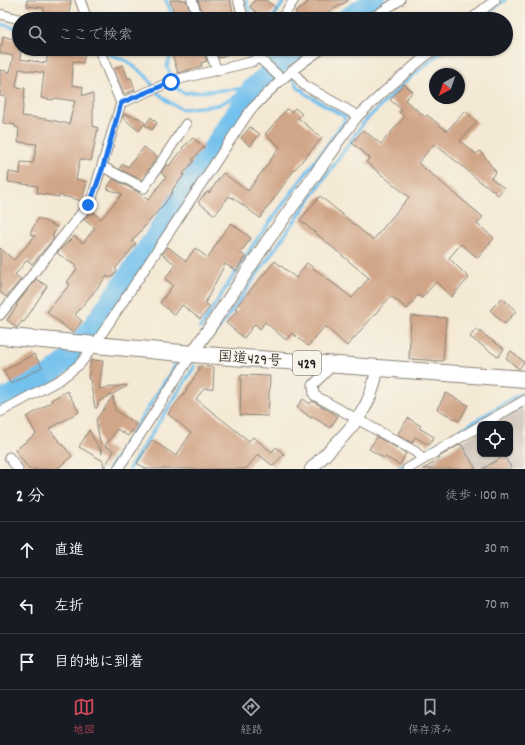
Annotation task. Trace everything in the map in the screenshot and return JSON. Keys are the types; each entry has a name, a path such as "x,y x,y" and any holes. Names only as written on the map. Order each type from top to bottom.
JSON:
{"highway":[{"name":"国道429号","path":"0,336 192,354 525,379"}],"street":[{"path":"80,0 84,12"},
{"path":"192,0 196,12"},
{"path":"238,0 242,12"},
{"path":"286,12 294,0"},
{"path":"381,12 400,0"},
{"path":"480,12 495,0"},
{"path":"0,14 12,17"},
{"path":"0,315 92,198 103,167 121,103 102,56"},
{"path":"212,56 217,71"},
{"path":"259,56 262,61 358,116"},
{"path":"262,61 264,56"},
{"path":"0,412 61,379 80,364 249,112 286,74 312,56"},
{"path":"118,469 266,243 358,116 426,56"},
{"path":"121,103 173,81 251,62 262,61"},
{"path":"103,167 144,188 186,124"},
{"path":"333,365 313,385 314,395 421,457"},
{"path":"311,469 351,428 365,407 373,388 377,368"},
{"path":"489,421 524,403"},
{"path":"407,469 421,457 477,428"},
{"path":"9,457 18,469"}],"shaded area":[{"path":"520,406 525,413 525,469 417,469 477,433 477,457 513,457 513,421 496,421"}],"building":[{"path":"27,0 71,0 69,12 44,12 44,8 27,6"},
{"path":"170,0 186,0 190,12 174,12"},
{"path":"198,0 230,0 233,12 202,12"},
{"path":"255,0 266,0 276,8 272,12 256,12 250,7"},
{"path":"306,0 349,0 329,12 295,12 308,3"},
{"path":"3,36 12,39 12,56 0,53 0,45 2,45"},
{"path":"13,56 20,56 20,59 46,63 48,56 84,56 83,63 73,61 72,85 83,87 82,95 93,94 93,126 98,128 91,161 80,159 76,179 87,182 82,201 59,195 59,197 37,193 38,186 8,182 9,172 20,174 21,162 33,163 37,144 18,142 19,128 15,127 15,125 3,123 6,97 0,96 0,70 10,72","holes":["19,69 44,73 41,98 75,101 69,124 22,116 25,88 16,87"]},
{"path":"205,56 207,61 201,63 202,66 178,73 173,57"},
{"path":"123,65 128,79 131,78 135,90 124,94 114,69"},
{"path":"404,84 413,92 405,100 425,117 427,115 447,131 465,111 477,122 460,141 476,154 480,151 496,172 491,178 504,188 498,195 434,144 418,163 483,217 477,224 494,238 478,258 461,244 449,258 469,278 451,297 436,282 422,298 418,295 407,309 391,296 347,346 325,326 308,346 292,333 286,340 265,322 260,329 255,324 244,338 226,323 238,310 235,308 275,261 296,278 307,263 352,298 369,278 300,220 320,196 373,240 409,197 366,162 370,158 352,143 363,130 381,144 404,117 399,112 402,110 390,100"},
{"path":"295,108 302,114 298,118 322,138 294,170 260,218 229,196 215,215 198,202 207,192 209,193 223,173 248,191 280,147 265,134 287,109 291,112"},
{"path":"124,114 139,118 145,123 139,131 123,118"},
{"path":"151,117 157,123 152,130 145,125"},
{"path":"250,127 260,134 250,146 241,138"},
{"path":"193,138 204,147 192,160 194,161 183,174 184,175 172,190 173,191 165,203 132,241 136,244 115,269 117,271 111,278 107,276 75,315 82,321 73,333 47,312 70,284 67,282 77,269 75,267 76,266 57,253 74,236 83,243 95,228 84,220 91,210 101,219 122,194 107,189 113,179 138,192 148,200 166,177 161,173 167,164 169,166 183,149 182,148"},
{"path":"144,147 157,157 141,180 119,169 123,164 128,167"},
{"path":"38,218 57,227 52,237 54,238 32,264 27,260 15,275 21,279 6,297 0,292 0,248 14,260 35,236 30,234"},
{"path":"231,223 251,238 240,253 245,256 237,271 225,264 205,303 210,307 200,319 182,305 175,315 160,303 173,285 165,279 176,265 162,254 168,247 186,261 195,248 208,258 221,236"},
{"path":"36,279 47,286 24,322 22,321 17,328 7,320 17,306 16,305"},
{"path":"502,298 516,311 505,324 490,310"},
{"path":"411,316 446,318 443,361 409,359"},
{"path":"476,329 504,349 498,357 470,337"},
{"path":"511,351 524,362 519,369 506,358"},
{"path":"34,354 42,367 11,384 3,371"},
{"path":"91,360 103,361 99,389 127,386 98,402 97,408 95,408 90,379 88,379"},
{"path":"199,366 214,367 213,389 204,389 196,399 249,441 253,437 272,452 276,447 284,454 273,466 258,454 246,469 146,469 137,463 152,440 176,456 191,433 168,414 199,371"},
{"path":"241,375 270,376 268,416 240,415"},
{"path":"67,391 79,412 49,429 72,456 57,469 29,469 15,450 36,434 27,417"},
{"path":"446,393 468,405 459,421 437,409"},
{"path":"113,396 115,410 136,424 128,436 117,429 105,446 114,451 104,468 103,461 79,447 89,430 102,454 96,420"},
{"path":"303,399 310,404 312,401 338,416 330,428 313,417 311,418 297,407"},
{"path":"408,418 421,426 419,428 434,437 429,445 415,437 412,443 397,435"},
{"path":"377,437 406,453 400,465 369,449"},
{"path":"461,444 476,469 423,469 440,459 439,457"},
{"path":"505,457 512,469 482,469"}],"waterway":[{"path":"166,0 171,12"},
{"path":"246,0 251,12"},
{"path":"277,12 285,0"},
{"path":"356,12 375,0"},
{"path":"490,12 505,0"},
{"path":"0,24 12,27"},
{"path":"114,56 127,61 146,76 158,93 170,103 182,109 218,105 252,88"},
{"path":"171,56 167,66 175,87 184,93 249,88"},
{"path":"0,401 50,374 70,358 149,245 252,88 290,56"},
{"path":"216,333 364,122 406,81 436,56"},
{"path":"200,328 253,245 344,122 345,117 306,94 303,90 299,89 283,61"},
{"path":"109,469 176,364"},
{"path":"129,469 195,366"},
{"path":"397,469 513,398 525,394"}],"route":[{"path":"88,205 103,167 121,103 171,82"}]}
